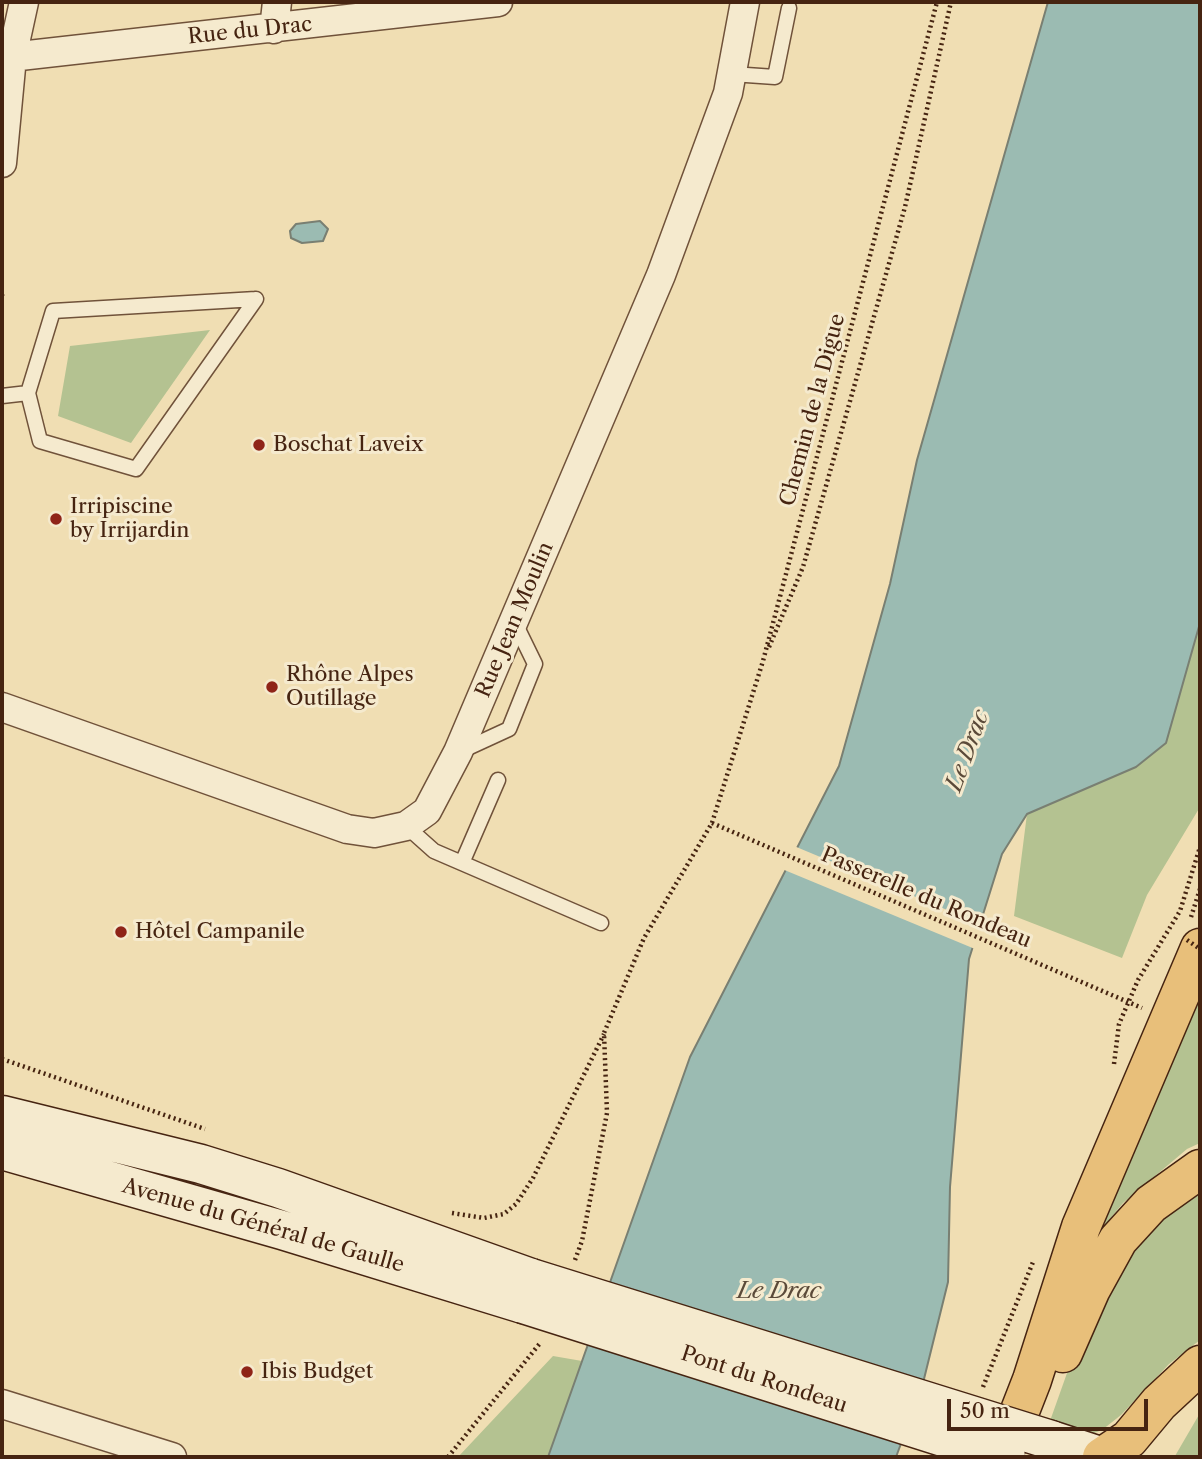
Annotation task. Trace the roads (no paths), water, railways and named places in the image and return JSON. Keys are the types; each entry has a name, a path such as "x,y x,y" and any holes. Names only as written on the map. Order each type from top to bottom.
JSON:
{"highway":[{"path":"1004,1457 1081,1227 1196,946"},
{"path":"1038,1449 1065,1347 1118,1240 1151,1204 1200,1169"},
{"path":"1103,1457 1129,1439 1159,1403 1200,1365"}],"main road":[{"path":"2,1115 201,1164 278,1188 527,1291 1038,1449 1103,1457"},
{"name":"Avenue du Général de Gaulle","path":"2,1150 282,1230 527,1291"},
{"name":"Pont du Rondeau","path":"527,1291 1004,1457"}],"street":[{"path":"2,163 5,52 24,2"},
{"name":"Rue du Drac","path":"5,52 275,15 498,2"},
{"name":"Rue Jean Moulin","path":"406,826 427,811 458,752 662,275 728,93 745,2"},
{"path":"2,708 347,829 374,833 406,826"},
{"path":"2,1404 172,1457"}],"lane":[{"path":"732,74 775,77 789,8"},
{"path":"256,299 136,469 40,441 28,393 53,311 256,299"},
{"path":"2,396 28,393"},
{"path":"458,752 509,729 535,664 514,621"},
{"path":"462,863 498,780"},
{"path":"406,826 434,851 601,923"}],"water":[{"name":"Le Drac","path":"1048,2 1200,2 1200,623 1166,743 1136,767 1027,814 1002,854 969,959 950,1187 948,1282 922,1387 896,1457 548,1457 690,1057 839,766 890,584 917,460"},
{"path":"320,221 328,229 323,241 302,243 291,238 290,231 296,224"}],"place":[{"name":"Boschat Laveix","path":"259,445"},
{"name":"Irripiscine by Irrijardin","path":"56,519"},
{"name":"Rhône Alpes Outillage","path":"272,687"},
{"name":"Hôtel Campanile","path":"121,932"},
{"name":"Ibis Budget","path":"247,1372"}]}
